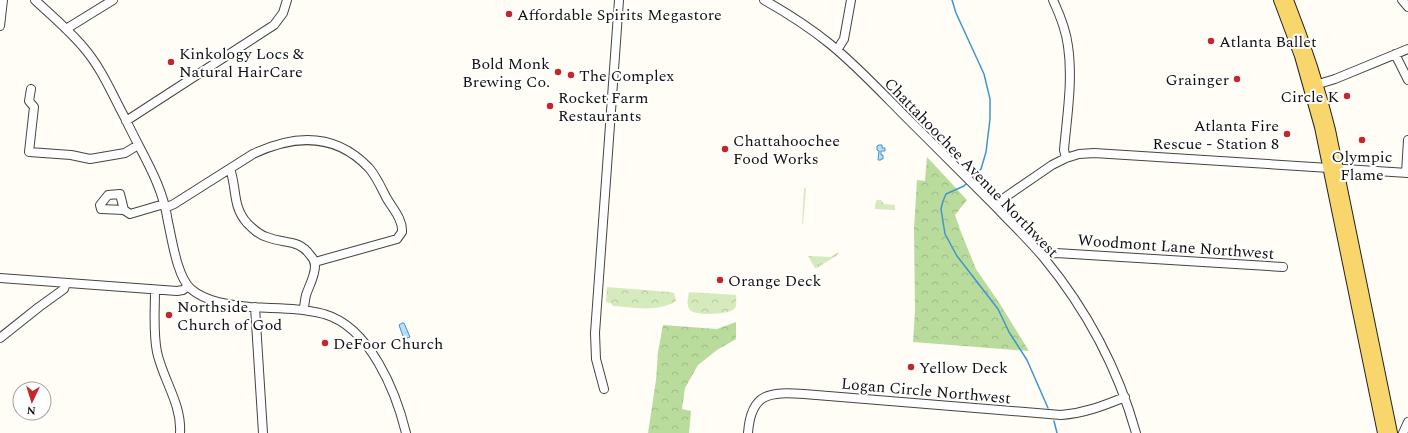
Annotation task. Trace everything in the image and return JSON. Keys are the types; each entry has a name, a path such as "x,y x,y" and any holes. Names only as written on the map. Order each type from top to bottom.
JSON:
{"main road":[{"path":"1279,0 1300,56 1314,86"},
{"path":"1288,0 1306,46 1392,433"},
{"path":"1333,168 1383,433"}],"street":[{"path":"0,26 4,0"},
{"path":"35,0 66,29 84,48 95,63 157,182 176,259 184,280 188,286 196,293 233,306 304,310 325,314 348,326 363,342 384,372 394,395 406,433"},
{"path":"66,29 113,0"},
{"path":"126,121 274,25 283,13 287,0"},
{"path":"604,389 596,359 595,333 619,0"},
{"name":"Chattahoochee Avenue Northwest","path":"764,0 789,14 817,33 837,50 965,175 1044,258 1068,290 1090,324 1125,397 1136,433"},
{"path":"837,50 844,39 851,0"},
{"path":"1053,0 1064,26 1070,66 1064,150 1066,158"},
{"path":"1402,0 1408,7"},
{"path":"1314,86 1358,70 1408,49"},
{"path":"1395,54 1408,80"},
{"path":"31,89 29,101 34,107 29,152 71,155 90,159 126,153 138,145"},
{"path":"124,210 130,214 174,204 253,154 266,148 286,142 312,140 329,144 347,151 369,168 397,214 402,229 401,235 397,239 315,262"},
{"path":"995,206 1004,198 1052,165 1066,158 1079,154 1094,153 1407,173 1408,140"},
{"path":"230,169 237,205 247,223 257,232 266,237 302,246 312,256 315,262 314,273 306,296 304,310"},
{"name":"Woodmont Lane Northwest","path":"1044,258 1050,254 1056,253 1283,267"},
{"path":"0,278 177,291 183,290 188,286"},
{"path":"0,338 64,289 66,283"},
{"path":"155,290 155,336 157,353 178,410 180,433"},
{"path":"255,307 263,433"},
{"name":"Logan Circle Northwest","path":"748,433 750,416 753,408 759,401 774,394 804,394 1061,415 1089,411 1125,397"},
{"path":"1403,433 1408,422"}],"green space":[{"path":"927,157 967,200 955,215 976,269 1029,351 913,342 915,311 914,229 917,180 925,181"},
{"path":"804,188 806,188 802,224"},
{"path":"877,200 881,200 884,204 895,205 895,210 875,209"},
{"path":"838,252 839,254 817,268 815,268 808,256 831,257"},
{"path":"607,287 670,292 674,293 676,301 669,305 653,308 613,306 611,303 606,302"},
{"path":"689,292 736,295 736,307 727,312 713,314 693,312 688,306"},
{"path":"736,322 736,339 717,350 698,365 685,388 682,409 691,411 689,433 648,433 656,380 658,352 663,325 717,329"}],"water":[{"path":"882,145 882,148 885,148 885,151 881,151 883,159 881,160 878,160 879,151 877,150 877,146"},
{"path":"404,323 410,337 404,339 399,325"}],"waterway":[{"path":"952,0 956,13 984,74 990,99 990,119 986,152 981,169 972,177"},
{"path":"968,182 964,186 946,194 941,209 945,234 957,256 998,309 1009,332 1027,360 1048,408"},
{"path":"1054,421 1057,433"}],"place":[{"name":"Affordable Spirits Megastore","path":"509,14"},
{"name":"Atlanta Ballet","path":"1211,41"},
{"name":"Kinkology Locs & Natural HairCare","path":"171,62"},
{"name":"Bold Monk Brewing Co.","path":"558,72"},
{"name":"The Complex","path":"571,75"},
{"name":"Grainger","path":"1237,79"},
{"name":"Circle K","path":"1347,96"},
{"name":"Rocket Farm Restaurants","path":"550,106"},
{"name":"Atlanta Fire Rescue - Station 8","path":"1287,134"},
{"name":"Olympic Flame","path":"1362,140"},
{"name":"Chattahoochee Food Works","path":"725,149"},
{"name":"Orange Deck","path":"720,280"},
{"name":"Northside Church of God","path":"169,315"},
{"name":"DeFoor Church","path":"325,343"},
{"name":"Yellow Deck","path":"911,367"}]}
